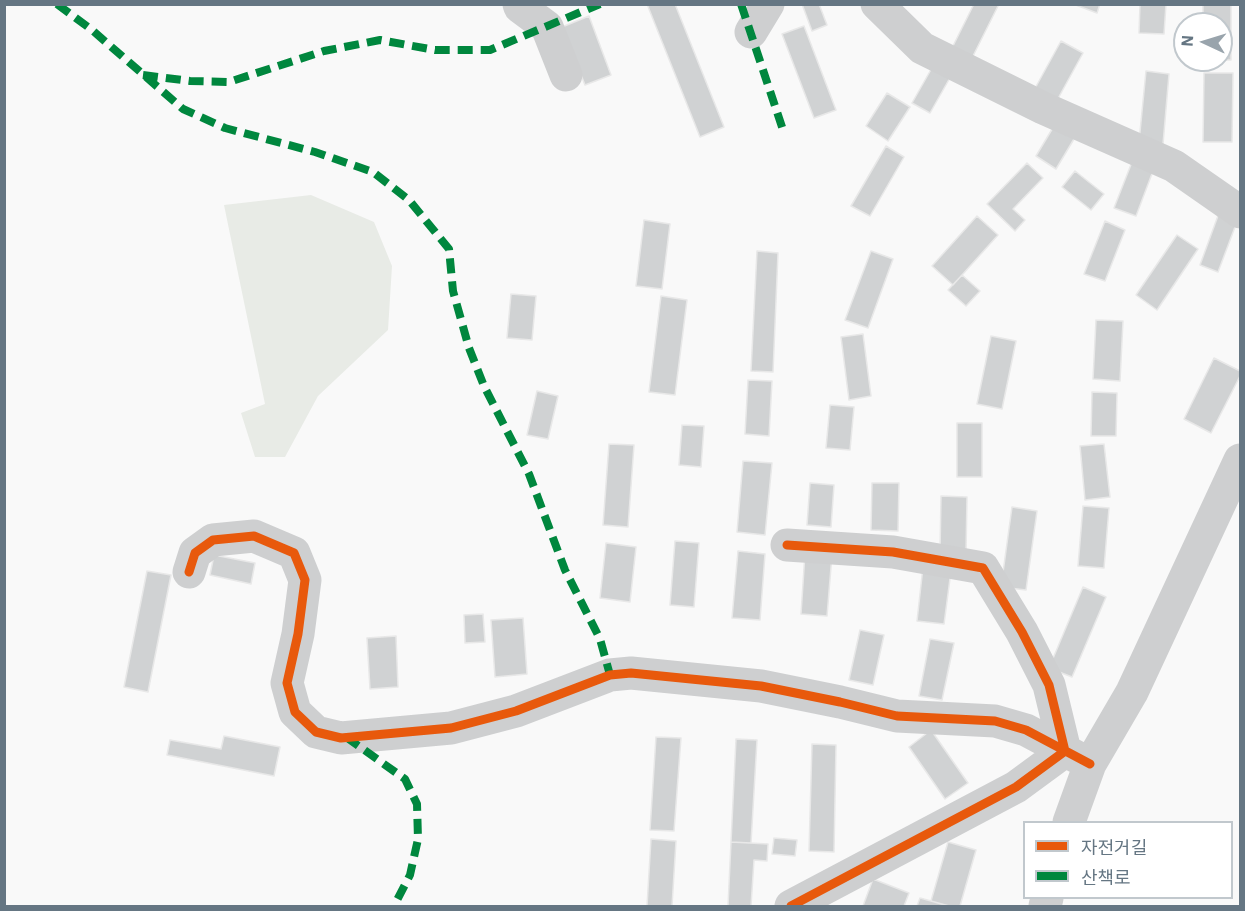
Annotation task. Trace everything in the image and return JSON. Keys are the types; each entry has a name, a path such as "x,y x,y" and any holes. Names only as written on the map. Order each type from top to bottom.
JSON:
{"street":[{"path":"519,4 547,27 566,75"},
{"path":"751,32 768,4"},
{"path":"877,4 922,48 1043,108 1174,166 1240,212"},
{"path":"791,906 1016,787 1078,757 1132,692 1240,460"},
{"path":"189,572 195,552 213,540 254,536 294,553 305,580 298,634 287,683 296,712 315,732 341,738 451,728 516,711 610,675 631,673 761,686 897,716 995,721 1026,730 1078,757"},
{"path":"787,544 893,552 983,568 1022,632 1048,685 1078,757 1069,821"}],"shaded area":[{"path":"311,195 374,222 392,266 388,330 318,396 285,457 255,457 241,413 265,404 224,205"}],"building":[{"path":"647,4 675,4 724,127 700,137"},
{"path":"802,4 819,4 827,25 812,31"},
{"path":"974,4 999,4 972,58 952,48"},
{"path":"1073,4 1100,4 1097,13"},
{"path":"1140,4 1166,4 1164,34 1139,33"},
{"path":"1203,4 1231,4 1231,12 1203,12"},
{"path":"589,16 611,75 585,85 562,27"},
{"path":"804,26 836,110 814,118 782,34"},
{"path":"1061,41 1083,53 1055,104 1033,92"},
{"path":"933,66 951,76 930,113 912,103"},
{"path":"1146,71 1169,74 1163,144 1139,142"},
{"path":"1204,73 1233,73 1232,142 1203,142"},
{"path":"887,93 910,107 888,141 866,126"},
{"path":"1057,121 1077,134 1056,169 1036,156"},
{"path":"886,146 904,157 870,216 851,206"},
{"path":"1132,162 1153,171 1136,216 1114,208"},
{"path":"1027,163 1043,178 1013,209 1025,220 1015,231 987,204"},
{"path":"1075,171 1104,194 1091,210 1062,187"},
{"path":"1219,213 1238,219 1218,272 1200,265"},
{"path":"977,216 998,235 953,285 932,266"},
{"path":"644,220 670,224 662,289 636,286"},
{"path":"1105,221 1125,230 1105,281 1084,274"},
{"path":"1177,235 1198,249 1157,310 1136,295"},
{"path":"757,251 778,253 773,372 751,371"},
{"path":"871,251 893,259 868,328 845,320"},
{"path":"962,275 980,291 966,306 948,290"},
{"path":"511,294 536,296 532,340 507,338"},
{"path":"661,296 687,300 675,395 649,392"},
{"path":"1096,320 1123,321 1120,381 1093,379"},
{"path":"863,334 871,396 849,400 841,337"},
{"path":"991,336 1016,341 1002,409 977,404"},
{"path":"1214,358 1240,371 1240,376 1211,433 1184,419"},
{"path":"748,380 772,381 769,436 745,434"},
{"path":"537,391 558,396 548,439 527,435"},
{"path":"1092,392 1117,393 1116,436 1091,436"},
{"path":"830,405 854,407 850,450 826,448"},
{"path":"957,423 982,423 982,477 957,477"},
{"path":"682,425 704,426 701,467 679,465"},
{"path":"609,444 634,445 628,527 603,525"},
{"path":"1104,444 1110,497 1085,500 1080,446"},
{"path":"743,461 772,463 765,535 737,532"},
{"path":"810,483 834,485 831,527 807,525"},
{"path":"872,483 899,483 898,531 871,530"},
{"path":"941,496 967,497 966,553 940,553"},
{"path":"1083,506 1109,508 1104,568 1078,566"},
{"path":"1012,507 1037,511 1026,590 1001,587"},
{"path":"675,541 699,543 694,607 670,605"},
{"path":"606,543 636,547 630,602 600,598"},
{"path":"738,551 765,554 760,620 732,618"},
{"path":"805,553 832,555 827,616 801,614"},
{"path":"214,555 255,563 251,584 210,575"},
{"path":"923,567 951,571 944,624 917,621"},
{"path":"147,571 171,575 148,692 124,687"},
{"path":"1083,587 1106,597 1072,677 1049,668"},
{"path":"483,614 485,642 465,643 464,615"},
{"path":"523,618 527,674 495,677 491,620"},
{"path":"860,630 884,635 873,685 849,680"},
{"path":"396,636 398,687 370,689 367,638"},
{"path":"930,639 954,643 942,700 919,696"},
{"path":"931,730 968,783 945,799 909,747"},
{"path":"224,736 280,747 274,776 167,755 170,740 221,749"},
{"path":"656,737 681,738 674,831 650,830"},
{"path":"736,739 757,740 751,843 731,842"},
{"path":"812,744 836,745 834,852 809,851"},
{"path":"774,838 797,840 795,856 772,854"},
{"path":"651,839 676,841 672,906 647,906"},
{"path":"731,842 768,844 767,861 754,860 751,906 728,906"},
{"path":"948,842 976,850 960,906 949,906 931,901"},
{"path":"873,879 909,893 904,906 863,906"},
{"path":"920,898 931,901 948,906 917,906"}],"marked path":[{"path":"57,4 92,30 183,109 225,128 315,152 373,172 409,200 449,249 453,291 469,348 484,386 529,474 565,570 600,639 610,675"},
{"path":"143,75 190,81 229,82 324,51 380,40 435,50 490,50 600,4"},
{"path":"741,4 783,130"},
{"path":"346,737 405,779 417,804 418,839 410,875 394,906"}],"cycle path":[{"path":"189,572 195,553 213,540 254,536 294,553 305,580 298,634 287,683 295,712 316,732 341,738 451,728 516,711 610,675 631,673 761,686 897,716 995,721 1026,730 1090,764"},
{"path":"787,545 893,552 983,568 1022,632 1049,685 1065,751 1016,787 791,906"}]}
